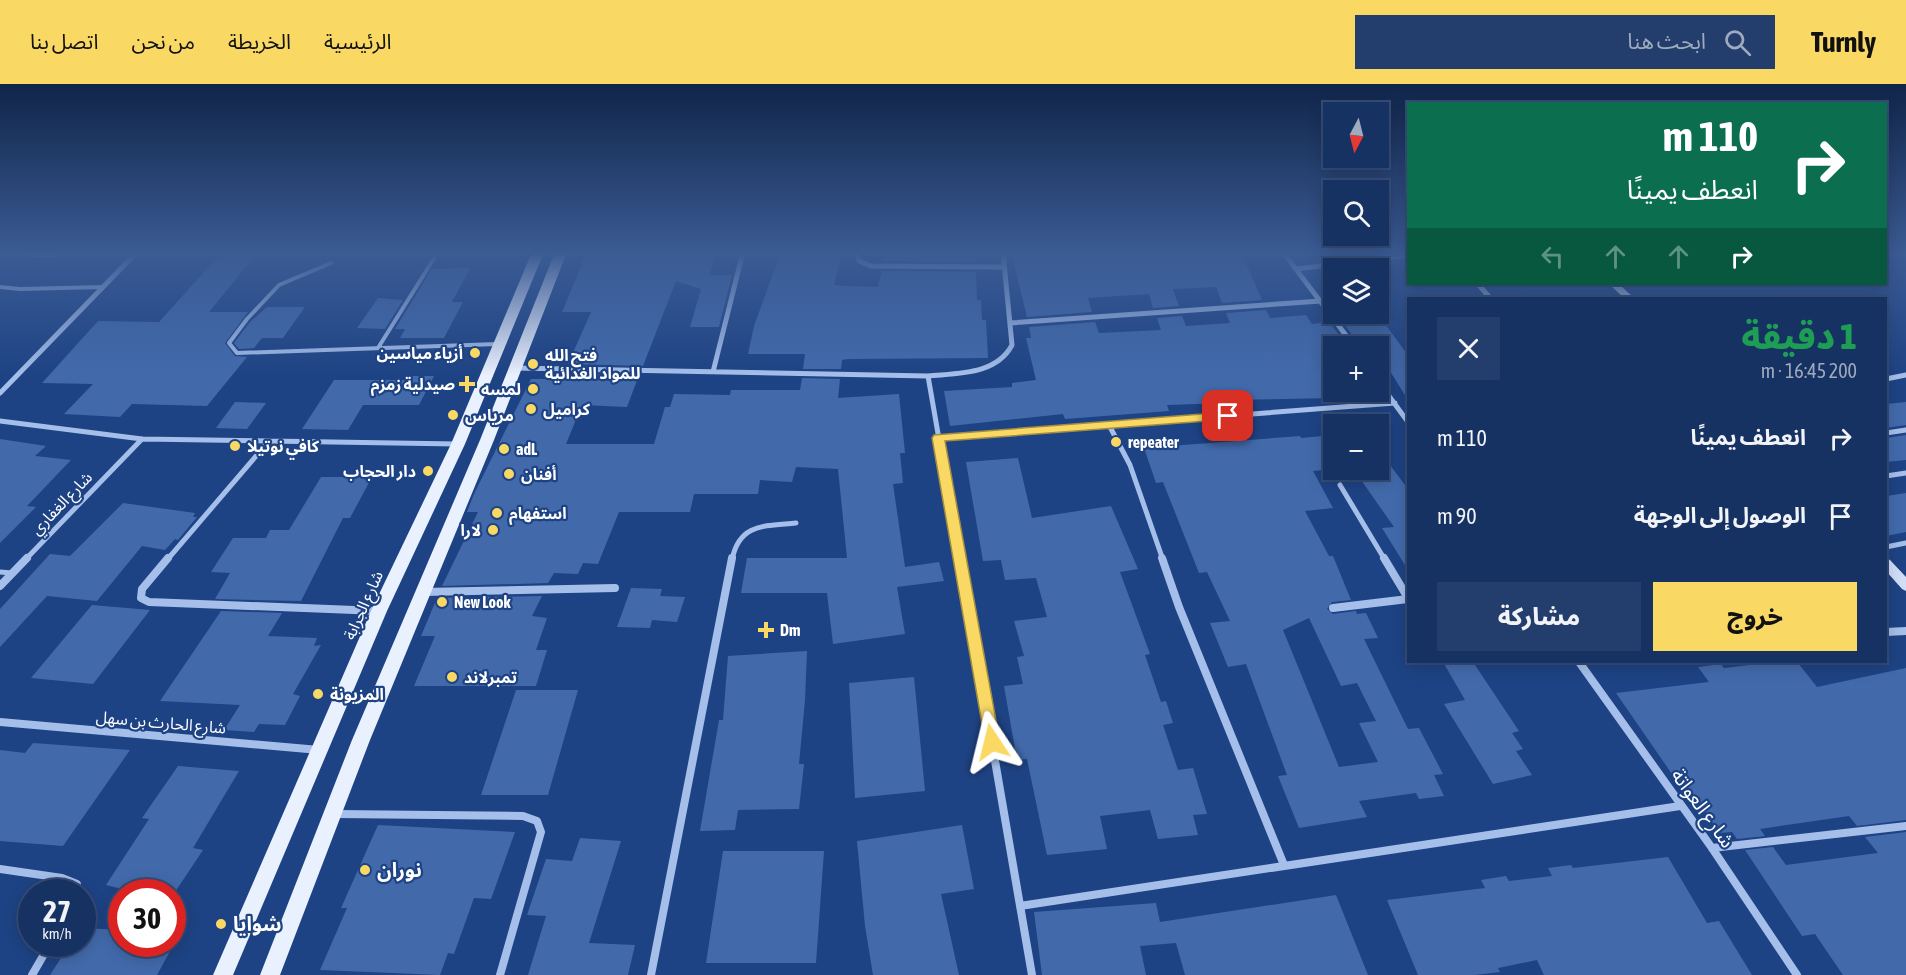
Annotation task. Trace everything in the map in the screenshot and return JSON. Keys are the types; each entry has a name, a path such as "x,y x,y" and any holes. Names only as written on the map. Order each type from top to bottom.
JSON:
{"main road":[{"name":"شارع الجرابة","path":"223,975 379,611 458,444 521,294"},
{"path":"270,975 334,813 360,740 471,477 544,294"},
{"path":"442,477 471,477"}],"street":[{"path":"0,393 97,294"},
{"path":"713,372 733,294"},
{"path":"514,368 928,376 972,371 999,363 1009,354 1012,345 1007,294"},
{"path":"1315,294 1347,336"},
{"path":"1010,323 1321,301"},
{"path":"1887,379 1906,375"},
{"path":"928,376 1032,975"},
{"path":"1389,395 1407,421"},
{"path":"938,438 1395,403"},
{"path":"0,421 142,439 458,444"},
{"path":"1109,425 1130,465 1179,607 1284,865"},
{"path":"1887,433 1906,430"},
{"name":"شارع الغفاري","path":"0,586 142,439"},
{"path":"269,441 142,589 141,598 148,602 379,611"},
{"path":"1887,476 1906,473"},
{"path":"1340,485 1407,597"},
{"path":"651,975 734,549 739,536 755,527 796,523"},
{"path":"1887,547 1906,543"},
{"path":"1887,564 1906,586"},
{"path":"423,592 615,588"},
{"path":"1333,608 1407,599"},
{"path":"1887,632 1906,631"},
{"name":"شارع العواتة","path":"1580,663 1712,848 1797,975"},
{"name":"شارع الحارث بن سهل","path":"0,722 320,750"},
{"path":"1020,906 1680,806"},
{"path":"334,813 524,816 537,820 541,832 500,975"},
{"path":"1712,848 1906,826"},
{"path":"0,869 64,879"},
{"path":"32,975 43,957"}],"lane":[{"path":"271,294 229,343 237,352 500,344"},
{"path":"378,348 412,294"},
{"path":"0,572 12,573"}],"building":[{"path":"185,294 224,294 209,312 248,312 225,343 235,356 247,357 207,406 132,404 120,417 64,414 93,384 42,383 98,321 159,322"},
{"path":"417,294 456,294 452,302 463,302 444,338 400,338 405,329 395,329"},
{"path":"570,294 671,294 643,366 568,364 591,312 562,312"},
{"path":"700,294 727,294 719,327 690,327"},
{"path":"766,294 977,294 977,300 981,300 982,320 986,320 988,358 848,359 842,360 841,369 803,369 805,354 748,354 754,326"},
{"path":"1021,294 1175,294 1179,306 1153,308 1149,294 1088,298 1092,312 1027,317"},
{"path":"1218,294 1259,294 1262,300 1222,303"},
{"path":"378,298 403,300 385,329 357,328"},
{"path":"267,307 305,307 283,338 262,338 254,348 239,349 234,343 250,322"},
{"path":"1266,310 1270,318 1306,315 1312,324 1331,324 1340,336 1323,336 1323,398 1227,400 1228,403 1167,405 1169,411 1065,419 1063,414 950,426 944,391 1012,387 1012,383 1036,380 1026,338 1031,338 1029,327 1095,322 1099,333 1161,330 1157,318 1182,316 1186,326 1230,323 1226,313"},
{"path":"1344,324 1385,324 1407,354 1407,398 1389,370 1389,336 1353,336"},
{"path":"563,374 639,375 627,407 582,405 566,444 654,444 665,407 670,407 674,394 730,395 731,390 800,390 802,378 840,379 838,398 899,394 905,453 900,453 903,483 893,484 905,567 939,562 944,581 897,587 905,634 833,644 827,593 741,593 747,558 847,558 838,469 796,467 792,482 760,480 758,494 694,494 690,512 619,512 598,564 583,563 578,574 554,573 548,583 442,586 478,512 467,512 474,494 531,379 561,379"},
{"path":"409,376 434,376 419,405 363,405 348,430 302,429 334,380 407,380"},
{"path":"235,402 266,403 247,429 216,428"},
{"path":"1906,402 1906,425 1887,428 1887,404"},
{"path":"1906,435 1906,460 1887,462 1887,438"},
{"path":"1300,436 1301,438 1323,436 1323,470 1313,471 1333,508 1305,511 1329,556 1333,556 1351,600 1332,602 1327,609 1333,614 1356,611 1357,614 1366,613 1378,638 1364,639 1408,729 1419,728 1443,774 1434,775 1444,796 1419,799 1416,793 1359,801 1367,817 1299,828 1278,776 1287,775 1246,664 1228,667 1210,623 1230,621 1207,572 1199,573 1163,482 1156,483 1144,448","holes":["1309,618 1341,686 1357,683 1376,721 1359,723 1378,762 1339,767 1283,630"]},
{"path":"0,439 46,446 35,456 71,460 27,506 36,507 0,543"},
{"path":"1018,458 1032,518 1111,506 1138,569 1120,572 1150,654 1145,655 1161,702 1166,701 1173,723 1163,725 1178,770 1193,768 1207,814 1193,815 1198,835 1158,839 1150,810 1100,816 1107,849 1047,855 1027,759 1017,760 1004,686 1023,684 1017,657 1024,656 1014,621 1047,617 1036,578 1005,580 1001,560 983,561 966,462"},
{"path":"1389,464 1407,488 1407,568 1382,528 1394,527 1361,480 1389,480"},
{"path":"321,477 372,477 350,518 343,518 301,601 215,599 230,573 211,572 233,538 266,538 270,530 289,530"},
{"path":"1906,493 1906,532 1887,536 1887,496"},
{"path":"123,503 195,513 193,517 197,517 178,540 175,539 165,550 142,546 97,601 47,596 0,647 0,609 50,554 70,556"},
{"path":"631,588 662,589 660,596 685,597 677,622 652,620 650,628 617,627"},
{"path":"542,596 532,616 547,618 536,650 547,650 536,686 414,686 435,636 421,636 437,598"},
{"path":"92,605 150,610 93,684 31,678"},
{"path":"221,611 282,613 268,636 317,638 314,646 321,645 293,694 300,696 285,725 259,724 254,732 224,730 240,705 160,701"},
{"path":"807,651 799,764 804,764 799,809 738,810 735,830 700,831 719,720 723,720 728,656"},
{"path":"1444,663 1474,663 1519,731 1512,733 1523,749 1516,751 1532,775 1493,784 1444,704 1465,700"},
{"path":"1766,663 1777,665 1798,663 1817,687 1906,668 1906,820 1857,826 1849,816 1760,829 1765,836 1737,839 1732,832 1719,833 1690,789 1683,790 1616,693 1709,682 1698,667 1721,664 1724,668"},
{"path":"914,677 925,791 855,798 849,683"},
{"path":"516,690 578,690 548,795 481,795"},
{"path":"33,743 130,750 63,846 0,841 0,750 25,753"},
{"path":"178,766 239,771 193,848 203,850 184,879 110,879 149,819 142,818"},
{"path":"378,825 515,832 491,899 474,898 454,954 448,953 440,975 320,970 347,908 341,908"},
{"path":"962,825 974,889 941,894 959,975 873,975 865,926 857,841"},
{"path":"1906,832 1906,975 1843,975 1815,934 1802,936 1745,850 1773,847 1786,865 1878,853 1865,837"},
{"path":"580,838 621,841 589,943 635,945 628,975 528,975 546,916 527,915 546,859 572,861"},
{"path":"723,851 824,851 816,963 706,963"},
{"path":"1668,857 1707,923 1719,921 1752,975 1544,975 1537,960 1498,968 1500,972 1474,975 1418,975 1387,900 1485,888 1481,880 1506,876 1509,881 1552,876 1548,868 1571,865 1573,868"},
{"path":"1336,895 1368,975 1185,975 1176,943 1140,946 1146,975 1042,975 1034,912 1156,903 1160,922"},
{"path":"96,929 108,929 108,957 167,957 157,975 50,975 62,957 96,957"}],"place":[{"name":"أزياء مياسين","path":"475,353"},
{"name":"فتح الله للمواد الغدائية","path":"533,364"},
{"name":"صيدلية زمزم","path":"467,384"},
{"name":"لمسه","path":"533,389"},
{"name":"كراميل","path":"531,409"},
{"name":"مرياس","path":"453,415"},
{"name":"repeater","path":"1116,442"},
{"name":"كافي نوتيلا","path":"235,446"},
{"name":"adL","path":"504,449"},
{"name":"دار الحجاب","path":"428,471"},
{"name":"أفنان","path":"509,474"},
{"name":"استفهام","path":"497,513"},
{"name":"لارا","path":"493,530"},
{"name":"New Look","path":"442,602"},
{"name":"Dm","path":"766,630"},
{"name":"تمبرلاند","path":"452,677"},
{"name":"المزيونة","path":"318,694"},
{"name":"نوران","path":"365,870"},
{"name":"شوايا","path":"221,924"}],"route":[{"path":"992,742 938,438 1228,416"}]}
